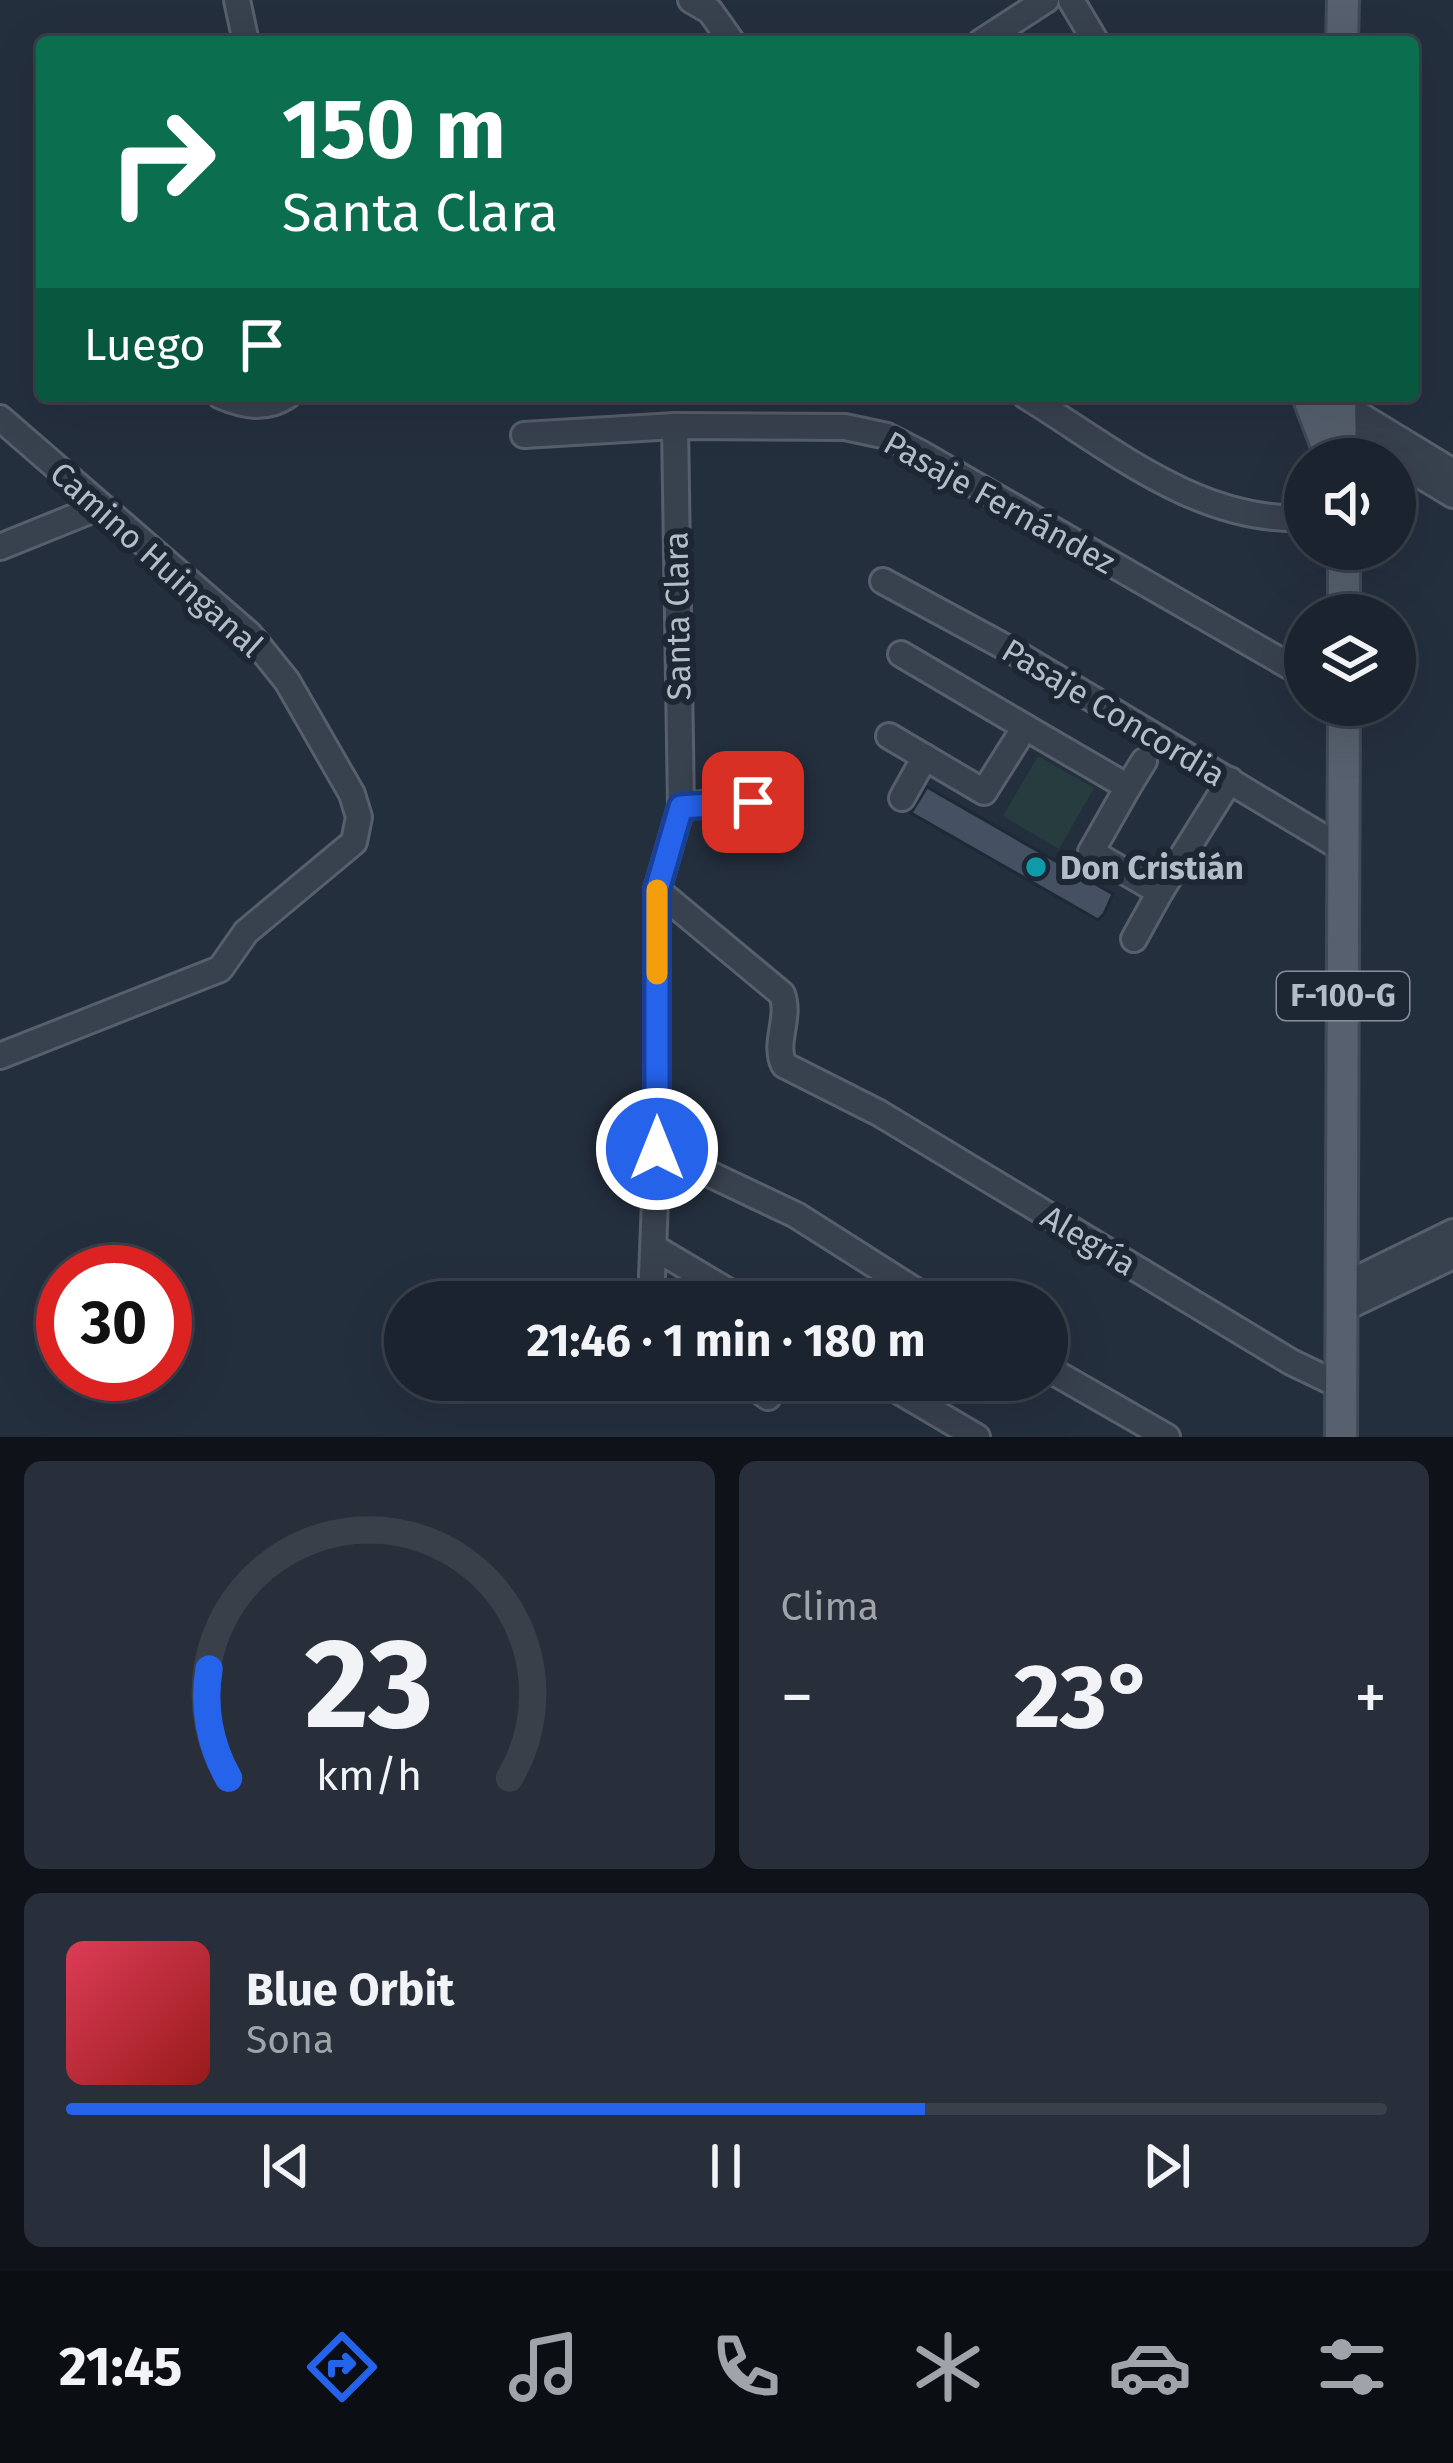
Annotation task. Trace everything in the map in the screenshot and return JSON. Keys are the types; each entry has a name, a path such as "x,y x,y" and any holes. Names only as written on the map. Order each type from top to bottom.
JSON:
{"main road":[{"path":"1342,36 1343,0"},
{"path":"1328,402 1331,438"},
{"path":"1328,402 1336,438"},
{"name":"F-100-G","path":"1341,1437 1343,726"}],"street":[{"path":"237,0 245,36"},
{"path":"990,36 1046,0"},
{"path":"1071,0 1092,36"},
{"path":"1094,36 1100,0"},
{"path":"700,2 727,36"},
{"path":"235,402 244,406 274,402"},
{"path":"1036,402 1198,501 1239,514 1284,517"},
{"path":"1328,402 1370,438"},
{"path":"1328,402 1453,472"},
{"name":"Camino Huinganal","path":"0,418 249,634 287,681 352,794 359,817 354,842 246,932 220,969 0,1056"},
{"name":"Pasaje Fernández","path":"524,435 675,426 845,427 887,436 1284,663"},
{"name":"Santa Clara","path":"653,1281 657,890 681,807 675,426"},
{"path":"1416,473 1453,496"},
{"path":"0,547 99,507"},
{"name":"Pasaje Concordia","path":"883,581 1016,653 1343,849"},
{"path":"901,654 1128,788"},
{"path":"889,736 984,792 1025,727"},
{"path":"902,798 925,757"},
{"path":"1144,761 1091,852 1160,892"},
{"path":"1134,939 1230,781"},
{"path":"681,807 729,800 762,804"},
{"name":"Alegría","path":"657,890 782,994 787,1009 779,1057 784,1065 835,1095 879,1113 1292,1362 1342,1386"},
{"path":"657,1149 796,1215 900,1281"},
{"path":"1343,1298 1453,1232"},
{"path":"655,1248 711,1281"},
{"path":"1343,1298 1453,1256"},
{"path":"1068,1380 1166,1437"},
{"path":"916,1401 977,1437"}],"green space":[{"path":"1038,756 1094,788 1059,849 1003,816"}],"building":[{"path":"927,787 1113,894 1104,914 1098,920 911,813"}],"slow traffic":[{"path":"657,890 657,974"}],"place":[{"name":"Don Cristián","path":"1036,867"}],"route":[{"path":"657,1149 657,890 681,807 729,800 753,802"}]}
